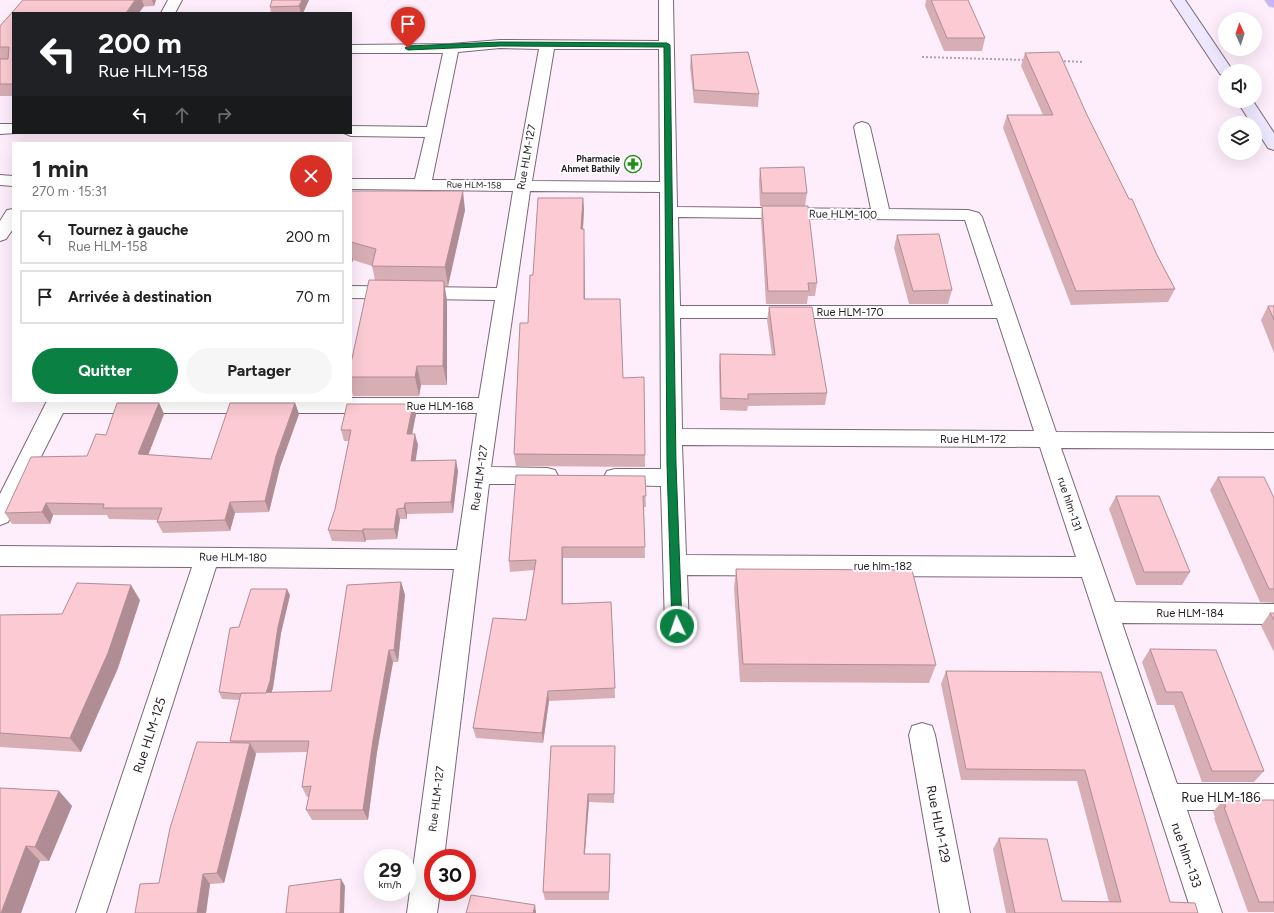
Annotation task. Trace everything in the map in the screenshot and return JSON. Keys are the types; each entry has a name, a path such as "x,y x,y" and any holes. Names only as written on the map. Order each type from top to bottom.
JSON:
{"street":[{"path":"169,12 175,0"},
{"path":"666,0 671,437 677,626"},
{"path":"1178,0 1220,64"},
{"path":"352,49 451,48 500,44 667,45"},
{"name":"Rue HLM-127","path":"422,913 466,560 521,186 547,44"},
{"path":"423,184 451,48"},
{"path":"1250,108 1274,145"},
{"path":"862,127 880,214"},
{"path":"0,129 12,129"},
{"path":"352,131 434,132"},
{"path":"0,180 12,180"},
{"name":"Rue HLM-158","path":"352,184 668,187"},
{"name":"Rue HLM-100","path":"669,212 968,215"},
{"name":"rue hlm-131","path":"968,215 976,220 1167,797"},
{"path":"0,235 12,216"},
{"path":"352,292 505,294"},
{"name":"Rue HLM-170","path":"670,312 1006,312"},
{"path":"0,516 57,403"},
{"name":"Rue HLM-168","path":"57,403 489,406"},
{"name":"Rue HLM-172","path":"671,437 1274,441"},
{"path":"479,475 564,476"},
{"path":"595,477 672,478"},
{"name":"Rue HLM-180","path":"0,556 466,560"},
{"name":"Rue HLM-125","path":"91,913 207,557"},
{"name":"rue hlm-182","path":"675,565 1091,567"},
{"name":"Rue HLM-184","path":"1106,612 1274,614"},
{"name":"Rue HLM-129","path":"922,735 956,913"},
{"name":"Rue HLM-186","path":"1167,797 1274,797"},
{"name":"rue hlm-133","path":"1167,797 1207,913"}],"path":[{"path":"922,57 1029,60"},
{"path":"1060,61 1082,62"}],"building":[{"path":"23,0 135,0 127,12 12,12"},
{"path":"272,0 302,0 299,6 270,7"},
{"path":"931,0 968,0 985,38 947,38"},
{"path":"12,12 12,84 0,84 0,59 8,59 9,47 0,47 0,26"},
{"path":"748,52 759,94 694,90 691,55"},
{"path":"1059,52 1087,115 1129,199 1132,199 1157,255 1175,289 1076,291 1007,115 1053,115 1025,53"},
{"path":"804,167 807,193 762,193 760,168"},
{"path":"352,191 463,191 445,267 372,266 376,249 352,242"},
{"path":"538,198 583,198 581,229 584,229 584,299 620,299 623,378 644,377 645,455 514,454 520,323 528,323 530,275 533,275"},
{"path":"762,206 808,206 817,283 808,283 809,291 768,291"},
{"path":"939,234 952,290 913,291 897,235"},
{"path":"369,280 444,281 443,366 417,366 415,377 352,377 352,358"},
{"path":"1268,306 1274,306 1274,320"},
{"path":"769,307 812,307 827,393 748,394 748,399 721,398 720,354 775,355"},
{"path":"117,403 159,403 138,454 211,459 230,403 295,403 276,456 265,501 230,502 225,520 157,522 162,508 103,508 104,504 46,503 42,512 5,513 31,457 87,456 96,434 106,435"},
{"path":"347,404 413,404 407,434 415,434 411,461 456,460 451,502 405,503 404,508 397,509 394,529 363,529 362,531 328,530 335,509 351,430 341,430"},
{"path":"516,475 645,476 646,496 643,496 645,547 562,547 562,604 611,602 615,688 548,691 542,733 473,728 493,618 526,620 536,560 509,561"},
{"path":"1218,477 1264,477 1274,498 1274,589 1269,589"},
{"path":"1116,496 1159,496 1190,572 1144,572"},
{"path":"736,569 912,570 936,665 743,664"},
{"path":"401,582 394,650 389,650 373,740 363,810 306,810 311,786 302,787 309,741 230,741 241,693 331,691 347,585"},
{"path":"77,583 131,585 108,653 70,738 0,733 0,615 62,614"},
{"path":"251,589 287,589 278,627 270,681 266,693 241,694 219,692 230,628 239,627"},
{"path":"1270,613 1274,613 1274,620"},
{"path":"1150,649 1216,650 1264,771 1212,771 1182,692 1166,692"},
{"path":"946,671 1101,672 1170,902 1195,903 1198,913 1015,913 999,838 1047,839 1062,901 1121,902 1085,770 966,769"},
{"path":"197,742 250,743 217,873 203,874 197,913 135,913 140,884 159,883 170,828"},
{"path":"551,746 615,746 614,794 588,794 584,854 610,854 609,892 543,892"},
{"path":"0,788 59,791 35,847 26,846 1,913 0,913"},
{"path":"1223,800 1274,800 1274,902 1259,902 1224,807 1226,807"},
{"path":"341,879 340,913 286,913 289,886"},
{"path":"476,896 535,905 533,913 466,913 469,901 476,901"}],"place":[{"name":"Pharmacie Ahmet Bathily","path":"633,164"}],"route":[{"path":"408,48 451,48 500,44 667,45 672,464 677,626"}]}
